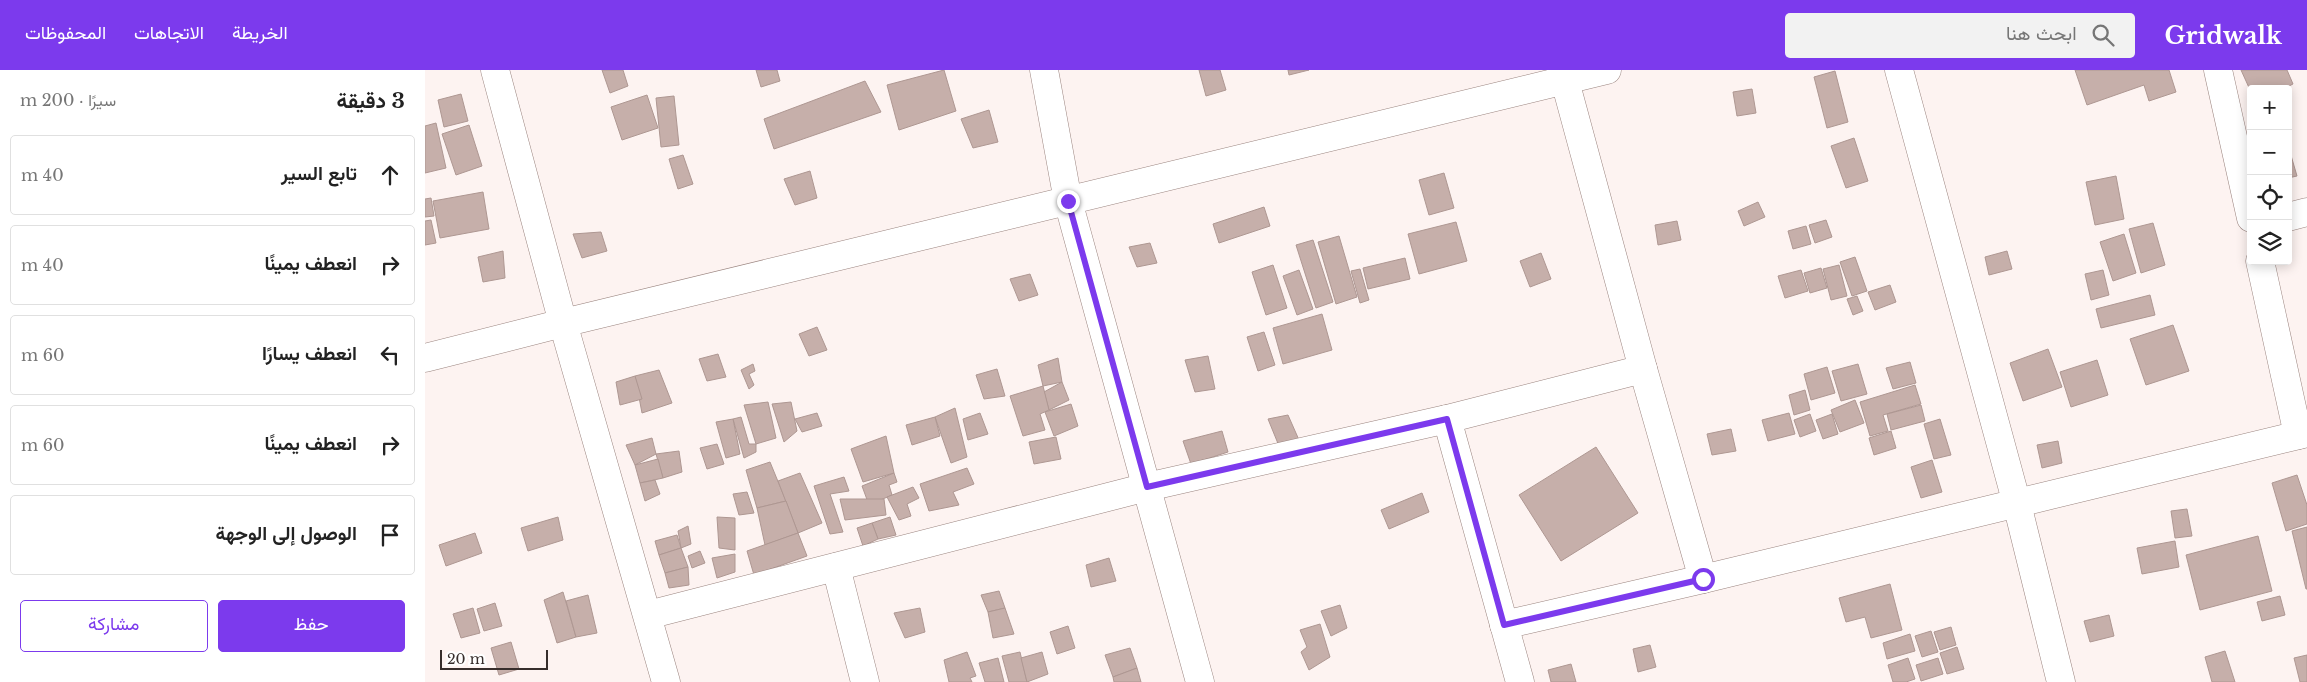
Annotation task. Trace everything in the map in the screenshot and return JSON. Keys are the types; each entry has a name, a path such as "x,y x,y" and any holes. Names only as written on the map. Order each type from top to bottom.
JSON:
{"street":[{"path":"495,70 563,322 666,682"},
{"path":"1044,70 1068,201 1200,682"},
{"path":"425,358 563,322 1068,201 1563,75 1607,70"},
{"path":"1899,70 2017,504 2061,682"},
{"path":"2218,70 2247,200"},
{"path":"1563,75 1643,369 1703,579"},
{"path":"2292,216 2307,212"},
{"path":"1504,625 2017,504 2302,434 2261,265"},
{"path":"648,615 1147,487 1447,419 1643,369"},
{"path":"1447,419 1520,682"},
{"path":"836,567 865,682"}],"building":[{"path":"602,70 623,70 628,86 610,93"},
{"path":"756,70 777,70 780,81 761,87"},
{"path":"944,70 956,111 899,130 887,85"},
{"path":"1199,70 1220,70 1226,90 1206,96"},
{"path":"1288,70 1309,70 1289,75"},
{"path":"2075,70 2169,70 2176,92 2149,101 2144,85 2087,105"},
{"path":"2241,70 2287,70 2293,84 2291,85 2248,85"},
{"path":"1835,71 1848,122 1827,128 1814,77"},
{"path":"865,81 881,112 774,149 764,119"},
{"path":"1752,89 1756,113 1737,116 1733,92"},
{"path":"461,94 468,121 444,127 438,100"},
{"path":"647,95 658,128 622,140 611,107"},
{"path":"674,96 679,145 661,147 656,98"},
{"path":"989,110 998,142 973,148 961,119"},
{"path":"436,123 446,168 425,173 425,126"},
{"path":"469,125 482,166 456,175 442,134"},
{"path":"1854,138 1868,181 1846,188 1831,146"},
{"path":"683,155 693,184 678,189 669,159"},
{"path":"2292,159 2297,176 2292,177"},
{"path":"810,171 817,198 795,205 784,179"},
{"path":"1444,173 1454,208 1429,215 1419,180"},
{"path":"2116,176 2124,219 2095,225 2086,182"},
{"path":"483,192 489,229 440,238 433,201"},
{"path":"431,198 434,216 425,217 425,199"},
{"path":"1758,202 1765,217 1744,226 1738,211"},
{"path":"1264,207 1270,226 1219,243 1213,224"},
{"path":"431,220 436,243 425,245 425,221"},
{"path":"1826,220 1832,237 1815,243 1809,225"},
{"path":"1677,221 1681,240 1658,245 1655,225"},
{"path":"1456,222 1467,261 1419,274 1408,234"},
{"path":"2153,223 2165,265 2141,273 2129,229"},
{"path":"1806,226 1811,244 1793,249 1788,231"},
{"path":"601,232 607,251 582,258 573,234"},
{"path":"2124,234 2136,273 2113,281 2100,242"},
{"path":"1339,236 1357,297 1336,304 1318,242"},
{"path":"1313,240 1333,302 1316,308 1296,245"},
{"path":"1150,243 1157,263 1137,267 1129,247"},
{"path":"503,251 505,278 483,282 478,257"},
{"path":"2007,251 2012,269 1989,275 1985,257"},
{"path":"1541,253 1551,279 1530,287 1520,261"},
{"path":"1855,257 1867,291 1852,296 1840,262"},
{"path":"1405,258 1410,279 1368,289 1363,268"},
{"path":"1273,265 1287,308 1266,315 1252,272"},
{"path":"1839,265 1847,296 1831,300 1823,269"},
{"path":"1821,268 1827,288 1810,293 1804,273"},
{"path":"1360,269 1369,300 1360,303 1351,271"},
{"path":"1299,270 1313,309 1297,315 1283,276"},
{"path":"1801,270 1808,291 1785,298 1778,276"},
{"path":"2103,270 2109,295 2091,300 2085,274"},
{"path":"1030,274 1038,295 1019,301 1010,279"},
{"path":"1890,285 1896,302 1875,310 1868,292"},
{"path":"2150,295 2155,315 2101,328 2096,309"},
{"path":"1857,296 1863,311 1853,315 1847,299"},
{"path":"1322,314 1332,350 1283,364 1273,328"},
{"path":"2173,325 2189,371 2146,385 2130,339"},
{"path":"817,327 827,350 809,356 799,334"},
{"path":"1264,332 1275,365 1258,371 1247,337"},
{"path":"2048,349 2062,387 2023,401 2010,363"},
{"path":"718,354 726,377 707,381 699,359"},
{"path":"1208,356 1215,389 1195,392 1185,360"},
{"path":"1058,358 1062,382 1043,386 1038,365"},
{"path":"2097,360 2108,395 2071,407 2060,372"},
{"path":"1910,362 1916,383 1893,389 1886,368"},
{"path":"753,364 755,371 749,374 754,385 749,389 741,370"},
{"path":"1858,364 1867,394 1841,401 1832,371"},
{"path":"1827,367 1835,393 1811,400 1804,374"},
{"path":"997,369 1005,396 984,399 976,375"},
{"path":"659,370 672,403 642,413 635,376"},
{"path":"635,376 642,399 620,405 616,382"},
{"path":"1062,382 1069,400 1049,410 1044,392"},
{"path":"1915,385 1921,404 1883,415 1888,431 1870,436 1860,402"},
{"path":"1043,386 1049,410 1040,414 1045,430 1023,436 1010,396"},
{"path":"1805,390 1810,410 1794,415 1789,395"},
{"path":"1855,400 1864,423 1840,432 1831,410"},
{"path":"768,402 776,438 756,444 744,405"},
{"path":"791,402 797,431 784,442 772,404"},
{"path":"1071,404 1078,426 1054,436 1045,412"},
{"path":"1921,405 1925,421 1891,430 1887,414"},
{"path":"955,408 967,457 951,463 935,417"},
{"path":"817,413 822,426 802,432 795,419"},
{"path":"980,413 988,434 968,440 963,419"},
{"path":"1789,413 1795,434 1768,441 1762,420"},
{"path":"1810,414 1816,431 1800,437 1794,420"},
{"path":"1832,414 1838,434 1823,439 1816,420"},
{"path":"1288,415 1299,440 1279,446 1268,419"},
{"path":"741,417 749,444 756,444 756,452 744,458 733,419"},
{"path":"935,417 940,436 912,445 906,425"},
{"path":"733,419 740,454 726,458 716,422"},
{"path":"1940,419 1951,455 1934,459 1924,424"},
{"path":"1731,429 1736,451 1712,455 1707,434"},
{"path":"1222,431 1228,452 1191,464 1183,441"},
{"path":"1891,431 1896,448 1874,455 1869,438"},
{"path":"886,436 894,473 863,482 851,449"},
{"path":"1056,437 1061,459 1034,464 1029,442"},
{"path":"652,438 656,454 635,465 626,445"},
{"path":"2058,441 2062,463 2042,468 2037,445"},
{"path":"717,444 724,464 707,469 700,448"},
{"path":"1596,447 1638,513 1561,561 1519,495"},
{"path":"679,451 682,472 663,478 656,454"},
{"path":"658,459 663,478 640,483 635,465"},
{"path":"1932,460 1942,492 1921,498 1911,467"},
{"path":"770,462 786,501 757,508 746,470"},
{"path":"967,468 974,484 953,492 959,505 929,511 920,484"},
{"path":"800,473 822,523 798,533 778,481"},
{"path":"894,473 897,482 889,485 892,495 869,505 862,486"},
{"path":"2297,475 2307,505 2307,524 2286,531 2272,483"},
{"path":"844,477 849,491 830,494 843,532 830,534 814,486"},
{"path":"655,480 660,494 645,501 640,483"},
{"path":"913,487 919,498 907,504 911,516 899,520 887,497"},
{"path":"747,492 754,513 739,515 733,494"},
{"path":"1422,493 1429,512 1389,529 1381,510"},
{"path":"840,499 884,499 886,515 845,520"},
{"path":"786,501 798,533 765,545 757,508"},
{"path":"2187,509 2192,536 2175,538 2171,511"},
{"path":"558,517 563,540 528,551 521,528"},
{"path":"717,517 735,518 735,550 719,548"},
{"path":"890,517 896,535 878,539 872,523"},
{"path":"872,523 878,539 863,546 857,528"},
{"path":"688,526 691,544 681,548 678,531"},
{"path":"2307,527 2307,589 2306,589 2292,531"},
{"path":"475,533 482,553 446,566 439,545"},
{"path":"798,533 807,556 754,575 747,551"},
{"path":"677,535 681,548 659,555 655,541"},
{"path":"2258,536 2272,591 2200,610 2186,555"},
{"path":"2175,541 2179,567 2142,574 2137,548"},
{"path":"681,548 688,567 665,573 659,555"},
{"path":"700,551 705,563 692,568 688,556"},
{"path":"735,554 735,572 717,578 712,558"},
{"path":"1109,558 1116,581 1091,587 1086,565"},
{"path":"688,567 689,585 669,588 665,573"},
{"path":"1890,584 1902,630 1871,638 1865,617 1846,622 1839,598"},
{"path":"999,591 1005,608 988,612 981,595"},
{"path":"563,592 576,637 557,643 544,600"},
{"path":"588,595 597,633 576,637 566,601"},
{"path":"2280,596 2285,615 2262,621 2257,602"},
{"path":"495,603 502,626 484,631 477,609"},
{"path":"1340,605 1347,628 1331,636 1321,611"},
{"path":"473,608 480,633 461,638 453,614"},
{"path":"920,608 925,632 905,638 894,613"},
{"path":"1005,608 1014,634 993,638 988,612"},
{"path":"2109,615 2114,636 2090,642 2084,621"},
{"path":"1320,624 1330,657 1309,670 1301,652 1307,647 1300,630"},
{"path":"1068,626 1075,648 1057,654 1050,632"},
{"path":"1951,627 1956,645 1940,650 1934,632"},
{"path":"1931,631 1938,652 1922,657 1915,636"},
{"path":"1910,634 1915,651 1887,659 1883,643"},
{"path":"511,642 519,669 499,675 491,648"},
{"path":"1650,645 1656,667 1638,672 1633,649"},
{"path":"1957,647 1964,669 1947,674 1940,653"},
{"path":"1130,648 1137,668 1113,677 1105,655"},
{"path":"2225,651 2235,682 2212,682 2205,657"},
{"path":"967,652 976,676 970,678 972,682 949,682 944,660"},
{"path":"1020,652 1027,682 1009,682 1002,656"},
{"path":"1042,652 1048,674 1027,682 1021,658"},
{"path":"2307,655 2307,682 2300,682 2294,658"},
{"path":"998,658 1004,682 985,682 979,663"},
{"path":"1908,658 1915,679 1906,682 1893,682 1888,665"},
{"path":"1938,658 1943,674 1921,681 1916,665"},
{"path":"1571,664 1576,682 1551,682 1548,670"},
{"path":"1137,668 1141,682 1114,682 1113,677"}],"route":[{"path":"1068,201 1147,487 1447,419 1504,625 1703,579"}]}
